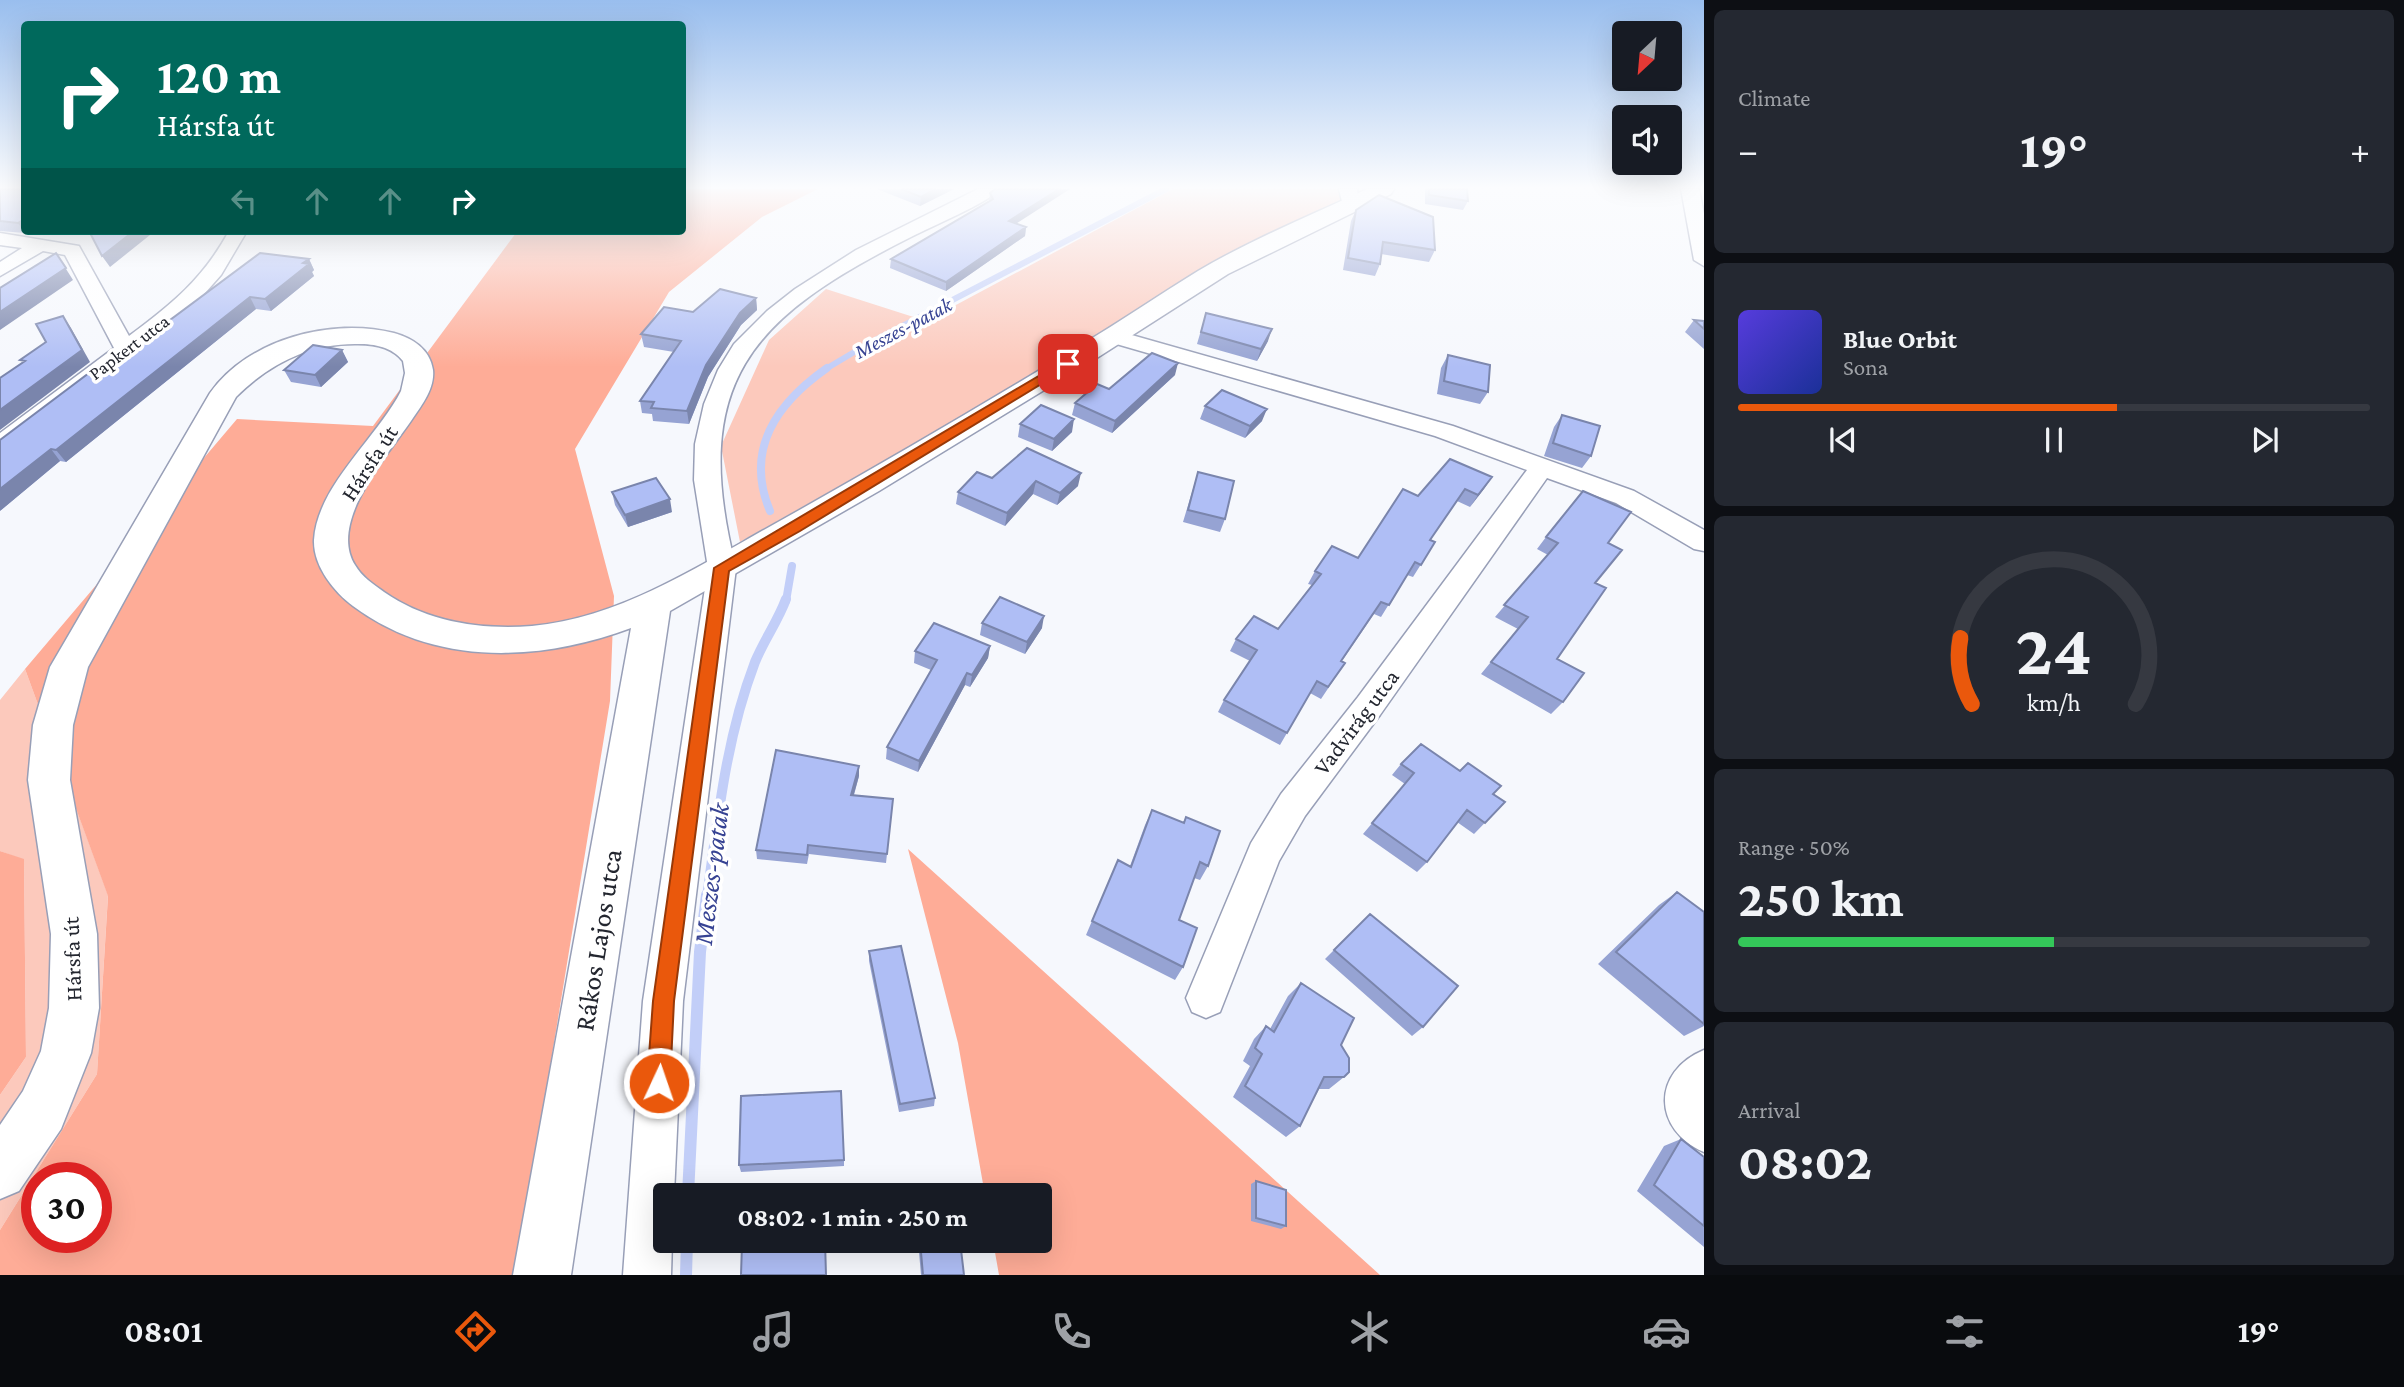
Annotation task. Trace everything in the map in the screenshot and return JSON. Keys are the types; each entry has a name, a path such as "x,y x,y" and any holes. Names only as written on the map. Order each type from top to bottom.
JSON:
{"street":[{"path":"0,270 35,248"},
{"path":"0,288 62,248"},
{"path":"68,248 80,262 104,314 125,349"},
{"name":"Papkert utca","path":"0,445 183,306 206,285 229,248"},
{"path":"647,1275 663,1001 722,568 706,482 709,428 725,379 748,341 797,298 836,270 877,248"},
{"name":"Hársfa út","path":"0,1172 42,1110 66,1053 74,1008 74,934 49,780 53,725 69,667 224,393 235,380 274,356 325,337 378,337 398,343 412,352 419,366 418,380 409,402 344,497 333,525 329,551 337,573 363,598 400,619 449,633 488,639 548,638 592,629 653,605 795,528 1255,248"},
{"path":"1114,336 1444,431 1625,497 1704,542"},
{"name":"Vadvirág utca","path":"1206,998 1264,855 1293,805 1369,706 1542,467"},
{"name":"Rákos Lajos utca","path":"542,1275 653,605"},
{"path":"1704,1071 1685,1091 1686,1107 1704,1130"}],"shaded area":[{"path":"505,248 723,248 669,292 575,449 614,596 610,701 516,1275 0,1275 0,1230 21,1196 21,1253 112,1253 112,1162 42,1162 97,1074 108,896 25,669 237,419 373,426"},
{"path":"1062,248 1263,248 740,542 721,446 769,340 826,289 926,321"},
{"path":"25,669 108,895 97,1074 42,1162 21,1162 21,1196 0,1230 0,1095 26,1057 24,860 0,851 0,700"},
{"path":"908,849 1380,1275 999,1275 995,1253 1052,1253 1052,1183 983,1183 958,1043"},
{"path":"0,851 24,859 26,1057 0,1095"}],"building":[{"path":"98,248 112,248 102,256"},
{"path":"909,248 995,248 946,282 891,259"},
{"path":"1350,248 1382,248 1380,264 1348,258"},
{"path":"56,253 66,268 0,312 0,288"},
{"path":"260,253 309,259 303,263 309,264 265,299 250,297 56,450 51,449 0,489 0,440 93,370 96,375"},
{"path":"720,289 756,298 740,313 706,365 687,411 651,408 654,402 640,401 681,341 641,334 664,307 693,312"},
{"path":"1206,313 1272,329 1261,349 1201,332"},
{"path":"63,316 82,350 0,410 0,378 46,342 36,324"},
{"path":"1694,320 1704,321 1704,329"},
{"path":"313,345 342,350 315,375 284,370"},
{"path":"1152,353 1178,363 1115,421 1075,403 1097,384 1109,389"},
{"path":"1448,355 1490,365 1488,392 1444,381"},
{"path":"1222,390 1267,409 1250,426 1205,406"},
{"path":"1041,405 1074,419 1054,439 1020,424"},
{"path":"1562,415 1600,426 1591,456 1553,443"},
{"path":"1027,448 1081,473 1060,493 1036,481 1007,513 958,492 977,472 992,478"},
{"path":"1450,459 1492,477 1478,495 1465,489 1430,540 1435,542 1421,565 1415,562 1389,605 1381,602 1341,661 1345,663 1328,687 1317,681 1287,733 1224,700 1257,650 1236,639 1254,616 1278,629 1321,574 1315,571 1332,546 1358,558 1403,489 1418,496"},
{"path":"1198,472 1234,481 1225,519 1188,510"},
{"path":"656,478 670,499 625,515 612,492"},
{"path":"1583,491 1631,512 1608,543 1622,550 1595,583 1606,588 1557,659 1584,673 1563,702 1491,662 1528,617 1504,605 1558,543 1546,537"},
{"path":"1000,597 1044,616 1027,642 982,623"},
{"path":"934,623 990,646 972,675 967,673 919,761 887,747 937,660 915,651"},
{"path":"1421,744 1460,771 1468,763 1501,786 1493,794 1505,802 1485,823 1467,810 1427,862 1372,823 1414,773 1401,764"},
{"path":"776,750 859,766 851,795 893,799 887,854 808,845 807,855 756,850"},
{"path":"1152,810 1184,823 1186,817 1220,831 1208,866 1200,862 1179,920 1197,928 1183,967 1092,921 1118,860 1131,867"},
{"path":"1677,892 1704,912 1704,1024 1616,952"},
{"path":"1370,914 1458,986 1423,1027 1334,950"},
{"path":"901,946 935,1098 900,1104 869,951"},
{"path":"1301,983 1354,1018 1341,1045 1349,1058 1349,1072 1344,1077 1324,1077 1300,1126 1245,1086 1262,1054 1255,1048 1266,1026 1274,1032"},
{"path":"841,1091 844,1160 739,1165 741,1096"},
{"path":"1681,1139 1704,1157 1704,1226 1654,1185"},
{"path":"1256,1181 1286,1190 1286,1226 1256,1218"},
{"path":"742,1253 825,1253 826,1275 741,1275"},
{"path":"921,1253 961,1253 964,1275 923,1275"}],"waterway":[{"name":"Meszes-patak","path":"826,369 866,345 1052,248"},
{"name":"Meszes-patak","path":"770,511 763,488 761,467 763,448 770,429 793,396 826,369"},
{"name":"Meszes-patak","path":"786,601 792,566"},
{"name":"Meszes-patak","path":"707,897 724,778 737,720 755,662 786,599"},
{"name":"Meszes-patak","path":"689,1183 700,952 707,895"},
{"name":"Meszes-patak","path":"686,1275 687,1253"}],"route":[{"path":"659,1083 663,1001 722,568 795,528 1068,364"}]}
